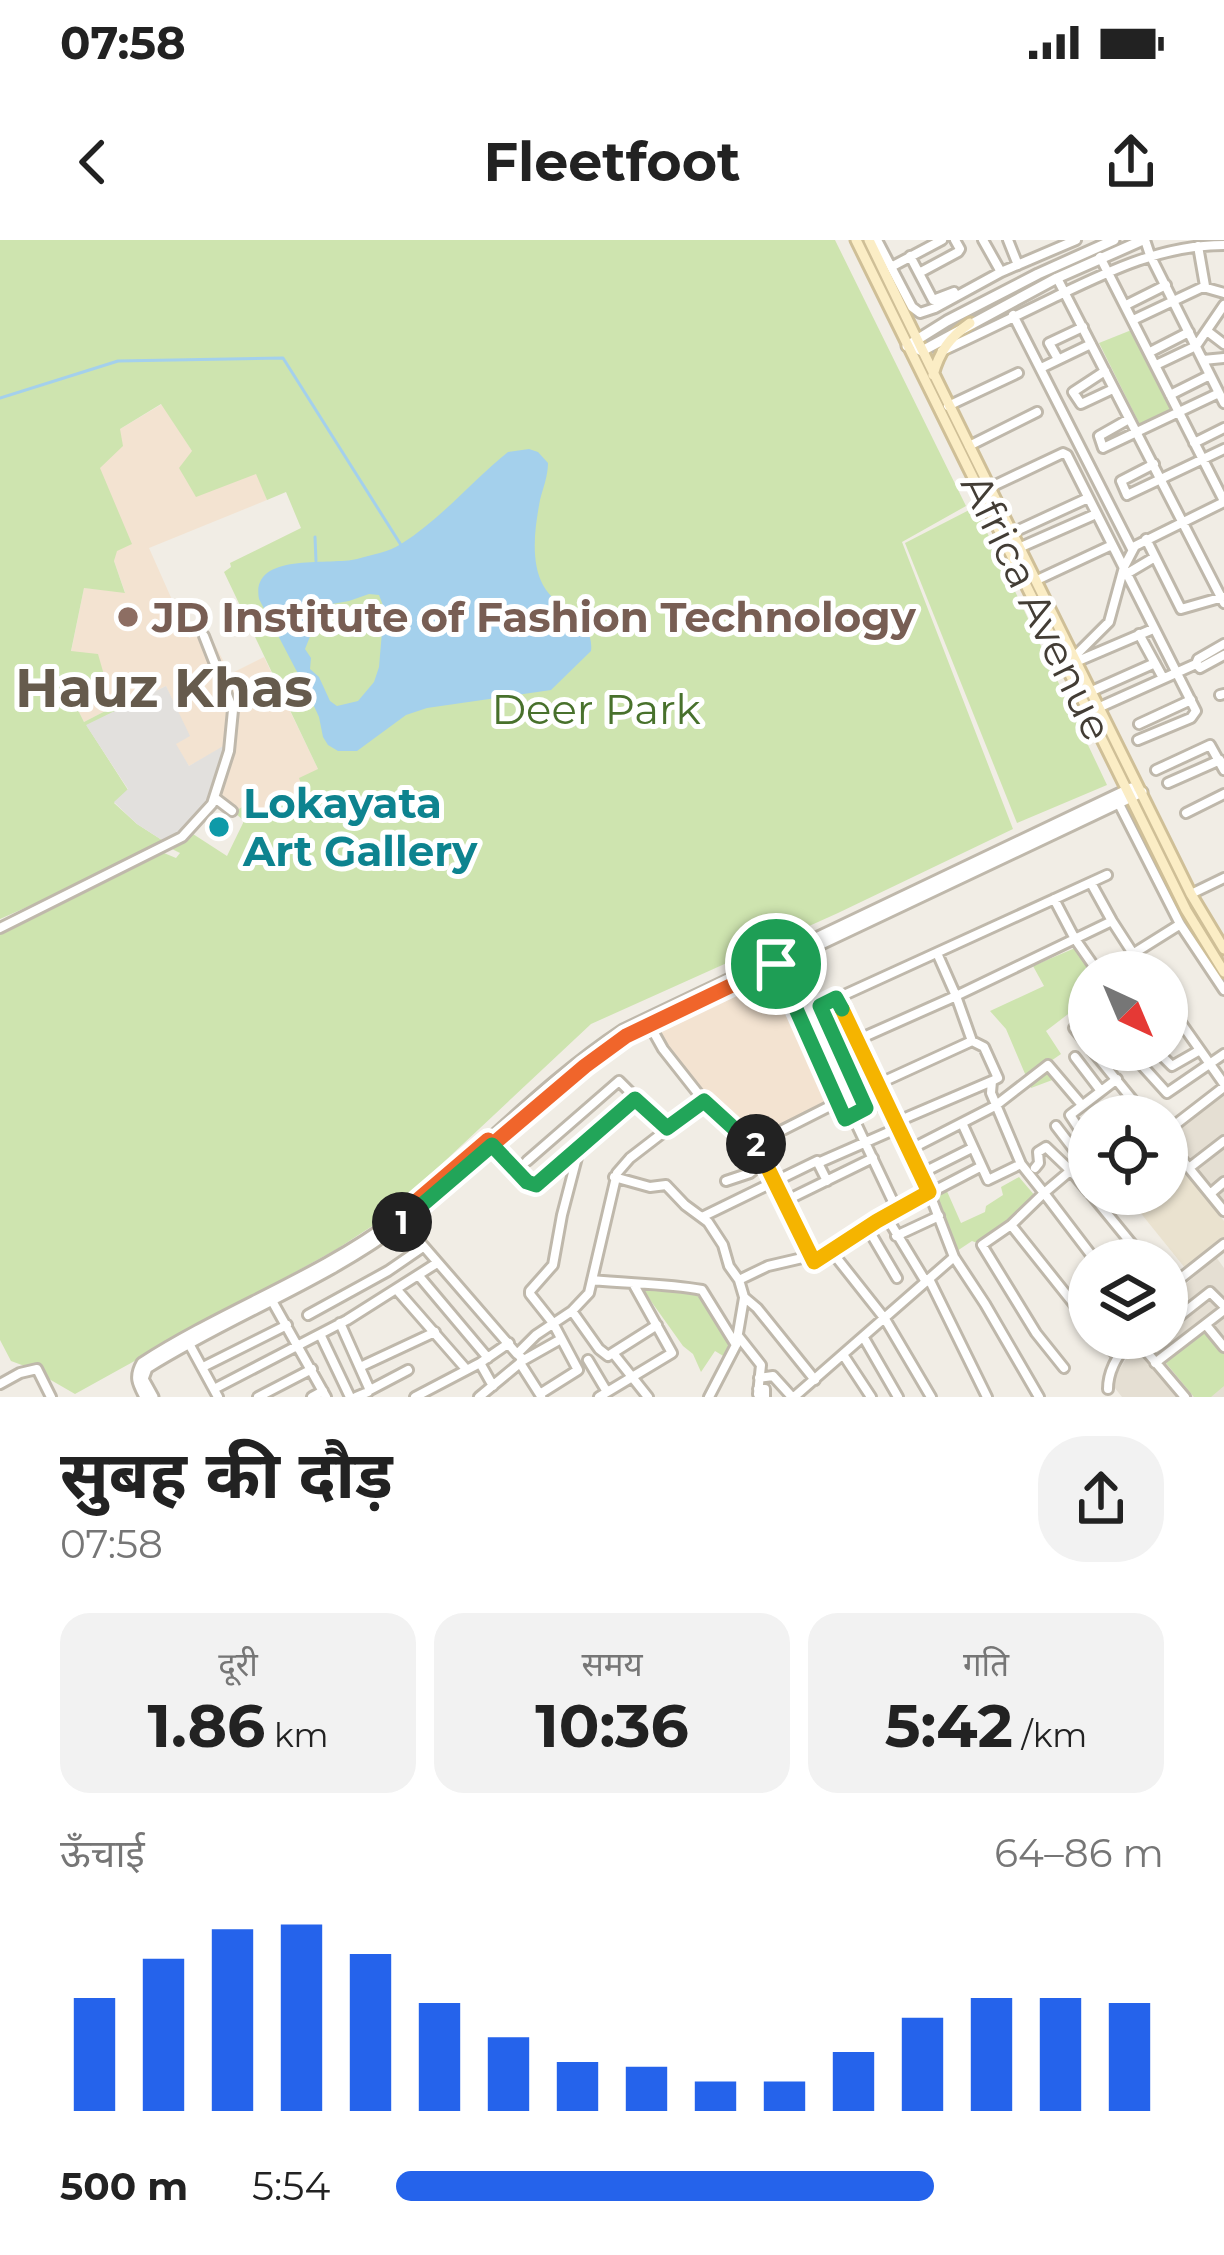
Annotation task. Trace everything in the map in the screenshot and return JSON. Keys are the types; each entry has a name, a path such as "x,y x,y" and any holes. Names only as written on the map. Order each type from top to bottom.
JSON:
{"main road":[{"name":"Africa Avenue","path":"856,240 1014,532 1118,744 1135,791 1156,821 1220,948 1224,972"},
{"name":"Africa Avenue","path":"873,240 916,346 1135,791 1186,910 1220,948"},
{"path":"932,375 940,352 970,323"},
{"path":"1118,744 1128,753 1156,809 1156,821"}],"street":[{"path":"873,240 920,313 997,272"},
{"path":"891,267 942,240"},
{"path":"919,273 958,252 956,240"},
{"path":"983,240 997,272"},
{"path":"1008,240 1018,265"},
{"path":"910,256 936,301 1076,240"},
{"path":"916,346 965,311 1114,240"},
{"path":"916,346 1141,240 1224,403"},
{"path":"940,352 1150,255 1224,245"},
{"path":"1198,246 1205,286"},
{"path":"1076,658 1109,622 1132,549 1224,501 1221,486 1194,443 1100,257"},
{"path":"1057,278 1223,599 1181,609 1146,539"},
{"path":"1126,305 1166,285"},
{"path":"1133,320 1205,286 1224,293"},
{"path":"1008,304 1132,549"},
{"path":"1156,365 1196,346 1224,305"},
{"path":"1058,359 1049,343 1083,328"},
{"path":"1150,352 1189,332"},
{"path":"1203,360 1223,358 1224,344 1207,332"},
{"path":"1041,368 1091,344"},
{"path":"1105,371 1073,392 1083,404 1113,389"},
{"path":"948,406 1018,373"},
{"path":"1170,395 1210,375"},
{"path":"1129,419 1099,436 1103,447 1220,391"},
{"path":"969,446 1036,412"},
{"path":"1194,443 1224,428"},
{"path":"1154,464 1120,483 1129,496 1224,449"},
{"path":"989,488 1065,453 1196,711 1138,740"},
{"path":"1014,532 1088,498"},
{"path":"1021,547 1096,514"},
{"path":"1037,580 1112,545"},
{"path":"1126,570 1155,557"},
{"path":"1076,658 1154,628"},
{"path":"1139,634 1163,678"},
{"path":"0,928 182,837 215,798 229,751 233,710 204,636"},
{"path":"1100,707 1196,664 1198,658 1224,644"},
{"path":"1196,664 1200,668 1224,655"},
{"path":"1092,691 1155,662"},
{"path":"1139,724 1191,700"},
{"path":"1156,770 1210,745 1222,765 1168,783"},
{"path":"149,1397 136,1381 142,1363 340,1263 646,1021 1135,791"},
{"path":"1186,812 1224,794"},
{"path":"215,798 232,811"},
{"path":"1117,799 1180,924 1224,990"},
{"path":"866,1108 820,1006 1107,875"},
{"path":"1191,894 1224,878"},
{"path":"1091,883 1131,951"},
{"path":"1054,899 1084,951"},
{"path":"857,1040 1112,921"},
{"path":"1138,951 1180,924"},
{"path":"702,1217 998,1078 984,1047 972,1041 937,952"},
{"path":"774,961 845,1119 886,1101"},
{"path":"836,998 929,1192 954,1257 1039,1397"},
{"path":"797,1016 809,1011"},
{"path":"646,1021 704,1101 751,1144 838,1102"},
{"path":"1188,1034 1224,1086 1188,1114"},
{"path":"878,1084 972,1041"},
{"path":"1188,1057 1200,1050"},
{"path":"1144,1071 1167,1093 1224,1054"},
{"path":"909,1150 995,1106 1048,1066 1073,1095"},
{"path":"1086,1071 1101,1091"},
{"path":"1110,1071 1129,1095"},
{"path":"1096,1095 1117,1079"},
{"path":"527,1161 619,1081 667,1128"},
{"path":"992,1081 995,1106 1021,1164 1079,1239"},
{"path":"490,1143 532,1186 635,1099"},
{"path":"479,1397 554,1322 585,1300 614,1177 630,1158 704,1101"},
{"path":"852,1115 897,1210"},
{"path":"962,1123 988,1180 1021,1164"},
{"path":"1055,1126 1068,1139"},
{"path":"1224,1141 1189,1168 1224,1211"},
{"path":"758,1144 814,1262 886,1216 980,1167"},
{"path":"400,1220 508,1343 541,1396 578,1370 554,1322 530,1292 554,1265 580,1146"},
{"path":"920,1174 972,1148"},
{"path":"1036,1168 1037,1153 1046,1148 1068,1168"},
{"path":"782,1202 873,1158"},
{"path":"726,1181 750,1173 765,1160"},
{"path":"818,1163 827,1181"},
{"path":"1064,1368 1036,1333 982,1245 1068,1172"},
{"path":"614,1177 650,1187 666,1185 702,1217 724,1245 728,1266 744,1297 737,1340 709,1397"},
{"path":"1210,1194 1224,1182"},
{"path":"1109,1215 1128,1239"},
{"path":"886,1216 927,1280 987,1397"},
{"path":"896,1236 938,1216"},
{"path":"1011,1225 1068,1297"},
{"path":"867,1228 897,1278"},
{"path":"1188,1272 1224,1244"},
{"path":"308,1315 424,1247"},
{"path":"832,1252 885,1319 931,1397"},
{"path":"1214,1252 1224,1264"},
{"path":"739,1280 768,1266 811,1256"},
{"path":"760,1389 773,1376 793,1397 954,1257"},
{"path":"188,1341 216,1393 437,1264"},
{"path":"419,1276 484,1361 494,1386"},
{"path":"592,1280 702,1290 761,1366 760,1389"},
{"path":"588,1360 608,1394 672,1353 634,1285"},
{"path":"397,1290 466,1369"},
{"path":"1156,1363 1224,1308 1210,1292 1188,1309"},
{"path":"270,1297 325,1394 312,1397"},
{"path":"744,1297 815,1379"},
{"path":"572,1311 608,1356 657,1324"},
{"path":"340,1324 369,1390"},
{"path":"203,1367 287,1325"},
{"path":"1206,1325 1224,1347"},
{"path":"360,1367 435,1332"},
{"path":"320,1334 353,1397 408,1370"},
{"path":"864,1337 898,1397"},
{"path":"520,1359 561,1339"},
{"path":"415,1397 508,1343"},
{"path":"613,1353 648,1397"},
{"path":"844,1356 871,1397"},
{"path":"1108,1394 1108,1376 1117,1359"},
{"path":"1152,1359 1185,1397"},
{"path":"0,1384 20,1372 37,1369 51,1397"},
{"path":"258,1397 312,1369"}],"shaded area":[{"path":"162,404 192,451 257,473 267,500 149,548 189,638 208,631 230,674 264,657 318,769 303,790 259,814 242,807 234,812 215,797 225,746 189,766 175,744 189,736 166,686 146,695 143,692 84,722 74,702 71,652 84,588 125,592 114,561 116,551 131,543 99,468 120,429"},
{"path":"166,686 190,736 176,744 189,766 225,745 213,793 199,813 165,842 114,802 128,789 86,725"},
{"path":"773,970 834,1101 753,1142 706,1100 655,1026"},
{"path":"1224,1091 1224,1207 1188,1162 1188,1119"},
{"path":"1188,1176 1224,1221 1224,1237 1188,1266 1188,1239 1162,1239 1142,1215 1188,1215"},
{"path":"1216,1257 1224,1268 1224,1397 1122,1397 1111,1383 1126,1359 1188,1359 1188,1282"}],"green space":[{"name":"Deer Park","path":"0,240 835,240 966,506 902,542 1013,829 591,1024 383,1219 75,1394 11,1361 0,1340 0,932 164,853 176,858 180,853 172,849 193,834 227,856 244,821 234,812 242,807 260,814 303,790 299,778 318,769 224,572 230,563 301,528 286,492 267,500 256,474 196,497 179,468 192,451 161,404 120,429 123,446 100,468 132,544 117,551 114,561 125,593 84,588 71,651 98,654 106,682 74,702 84,722 144,691 146,695 87,726 128,790 114,803 165,842 0,919"},
{"path":"1134,329 1173,409 1140,425 1099,343"},
{"path":"975,507 1107,785 1017,823 905,543"},
{"path":"1068,951 1068,1014 1046,1031 1061,1054 1048,1063 1055,1079 1031,1088 1006,1029 990,1011 1044,986 1033,966"},
{"path":"1019,1177 1036,1197 980,1244 972,1241 954,1253 932,1195 946,1189 961,1223 985,1212 986,1206 1003,1195 1001,1187"},
{"path":"669,1287 706,1298 732,1342 725,1357 715,1351 701,1372 693,1354 643,1290"},
{"path":"1206,1330 1224,1352 1224,1386 1211,1397 1194,1397 1166,1363 1188,1359 1188,1345"}],"water":[{"path":"529,449 548,463 537,521 536,565 549,594 587,630 591,651 551,690 427,708 406,715 357,751 338,751 323,737 307,691 259,599 260,584 279,567 357,559 396,547 430,523 508,452","holes":["379,595 384,608 374,682 358,701 337,706 310,669 311,658 305,649 326,605"]}],"waterway":[{"path":"0,398 118,361 283,358 401,545"},
{"path":"315,537 316,561"}],"place":[{"name":"JD Institute of Fashion Technology","path":"128,617"},
{"name":"Lokayata Art Gallery","path":"219,827"}],"district":[{"name":"Hauz Khas","path":"164,688"}],"route":[{"path":"776,964 845,1119 866,1108 820,1006 836,998 929,1192 814,1262 758,1144 751,1144 704,1101 667,1128 635,1099 536,1185 527,1182 492,1145 402,1222 398,1217 602,1052 649,1024 776,964"}]}
